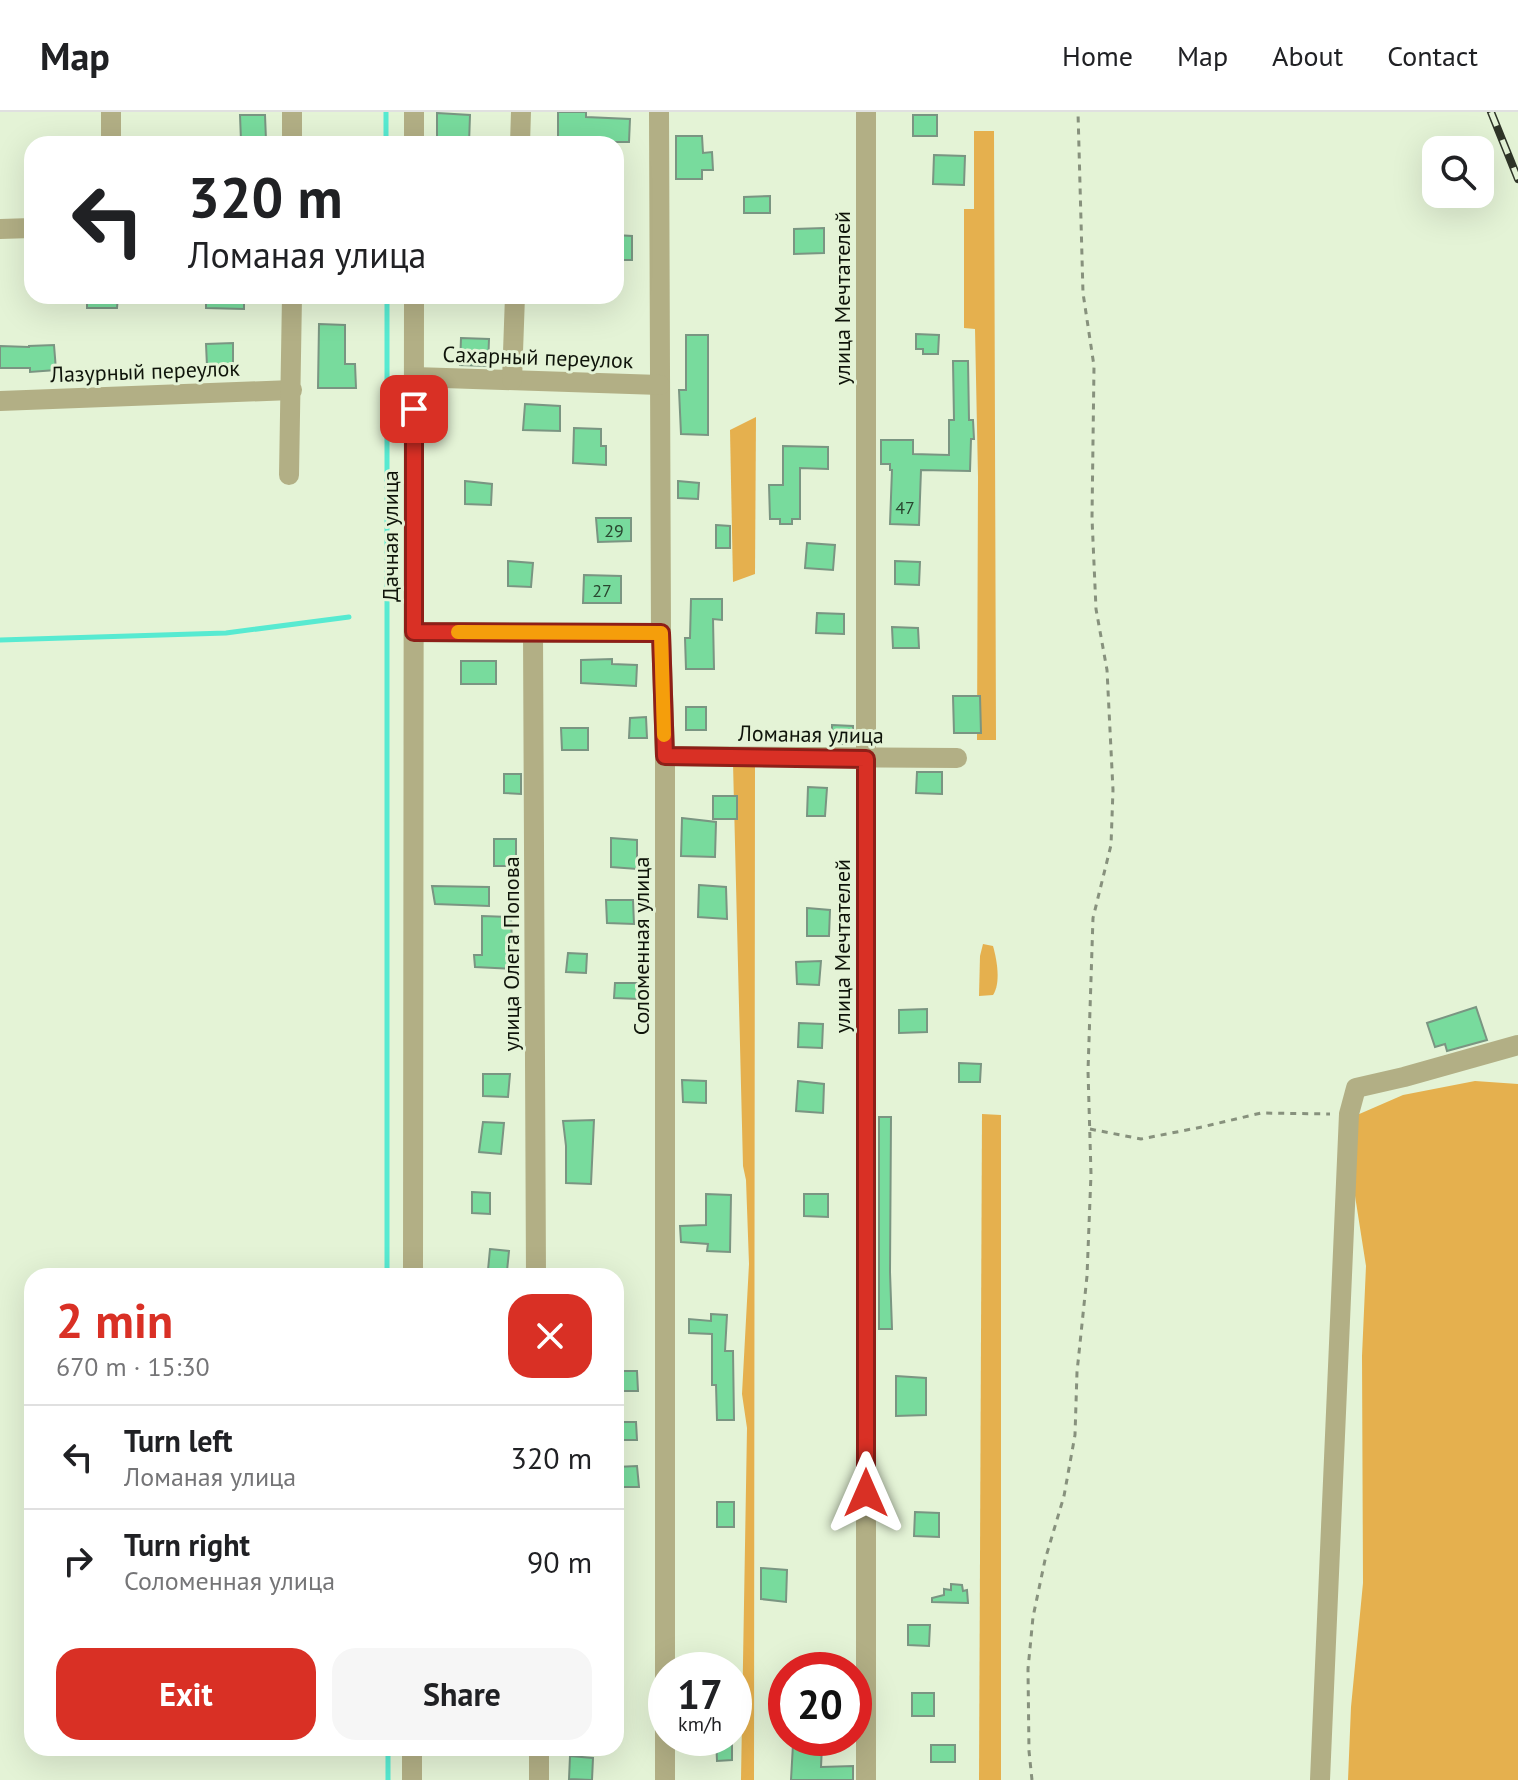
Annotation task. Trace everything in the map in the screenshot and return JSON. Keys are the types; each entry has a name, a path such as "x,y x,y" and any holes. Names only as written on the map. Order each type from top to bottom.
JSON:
{"street":[{"path":"111,112 111,136"},
{"path":"292,112 292,136"},
{"path":"414,112 414,136"},
{"path":"520,136 521,112"},
{"name":"Соломенная улица","path":"659,112 661,633 665,756 665,1780"},
{"name":"улица Мечтателей","path":"866,112 866,1780"},
{"path":"0,229 24,228"},
{"path":"289,475 292,304"},
{"name":"Дачная улица","path":"413,1268 414,304"},
{"path":"512,380 515,304"},
{"name":"Сахарный переулок","path":"414,377 660,385"},
{"name":"Лазурный переулок","path":"0,401 292,390"},
{"path":"414,632 661,633"},
{"name":"улица Олега Попова","path":"533,633 536,1268"},
{"name":"Ломаная улица","path":"665,756 957,758"},
{"path":"1320,1780 1349,1114 1356,1088 1518,1045"},
{"path":"412,1756 412,1780"},
{"path":"539,1756 539,1780"}],"path":[{"path":"1032,1780 1028,1683 1032,1630 1075,1435 1091,1174 1088,1071 1093,918 1111,845 1113,790 1107,670 1095,594 1092,518 1094,366 1083,293 1078,112"},
{"path":"1090,1129 1141,1139 1261,1113 1349,1114"}],"shaded area":[{"path":"974,131 994,131 996,740 977,740 975,329 964,328 964,209 974,209"},
{"path":"756,417 755,574 733,582 730,430"},
{"path":"733,763 755,763 754,1780 741,1780 741,1756 752,1756 752,1652 743,1652 747,1428 742,1394 749,1264 743,1166"},
{"path":"983,944 993,946 998,978 993,995 979,996 980,956"},
{"path":"1475,1081 1518,1084 1518,1780 1348,1780 1351,1707 1363,1583 1362,1356 1366,1266 1353,1183 1357,1115 1403,1095"},
{"path":"982,1114 1001,1115 1001,1780 979,1780"}],"building":[{"path":"558,112 586,112 586,117 630,119 629,142 624,142 624,136 558,136"},
{"path":"437,113 470,115 469,136 437,136"},
{"path":"240,115 265,115 266,136 241,136"},
{"path":"913,115 937,115 937,136 913,136"},
{"path":"676,136 702,136 703,153 712,152 713,170 702,170 702,179 676,179"},
{"path":"934,155 965,156 964,185 933,184"},
{"path":"770,196 770,213 744,213 744,197"},
{"path":"824,228 824,253 794,254 794,229"},
{"path":"624,236 632,236 632,260 624,260"},
{"path":"87,304 117,304 117,308 87,308"},
{"path":"206,304 244,304 244,309 206,308"},
{"path":"319,324 345,325 345,364 355,364 356,388 318,388"},
{"path":"916,334 939,335 938,354 923,354 923,349 916,349"},
{"path":"686,335 708,335 708,435 681,434 679,390 686,390"},
{"path":"461,338 489,339 488,366 460,365"},
{"path":"233,343 233,365 207,366 206,344"},
{"path":"54,345 56,370 30,372 30,368 0,368 0,346"},
{"path":"953,361 968,361 969,420 973,420 974,439 971,439 970,471 921,470 919,525 890,524 892,470 890,464 881,464 881,440 913,440 913,454 949,455 949,420 954,420"},
{"path":"525,404 560,406 560,431 523,430"},
{"path":"574,428 601,429 601,446 606,446 606,465 573,463"},
{"path":"783,446 828,447 828,469 800,468 800,519 792,519 792,524 780,524 780,519 770,519 769,485 783,485"},
{"path":"465,481 492,484 491,505 465,504"},
{"path":"678,481 699,483 698,499 678,498"},
{"path":"596,518 631,518 631,541 598,542"},
{"path":"716,525 730,526 730,548 716,548"},
{"path":"807,543 835,545 833,570 805,568"},
{"path":"508,561 533,563 531,587 508,586"},
{"path":"895,561 920,562 919,585 895,584"},
{"path":"584,575 621,576 621,603 583,603"},
{"path":"691,599 722,599 722,620 713,619 714,669 686,669 685,638 690,638"},
{"path":"817,613 844,614 844,634 816,633"},
{"path":"892,627 918,628 919,648 893,648"},
{"path":"612,659 612,664 637,665 636,686 581,683 581,660"},
{"path":"461,661 496,661 496,684 461,684"},
{"path":"953,696 980,696 981,733 954,733"},
{"path":"686,707 706,707 706,730 686,730"},
{"path":"646,717 647,738 629,738 630,718"},
{"path":"832,725 853,726 853,744 832,744"},
{"path":"561,728 588,728 588,750 562,750"},
{"path":"917,772 942,772 942,794 916,793"},
{"path":"504,774 521,774 521,794 504,793"},
{"path":"808,787 827,788 825,816 807,816"},
{"path":"713,796 737,796 737,819 713,819"},
{"path":"682,818 716,822 715,857 681,856"},
{"path":"611,838 637,840 637,869 611,867"},
{"path":"494,839 516,839 516,866 494,866"},
{"path":"699,885 726,887 727,919 698,917"},
{"path":"432,886 489,887 489,906 435,904"},
{"path":"606,900 633,900 634,924 607,923"},
{"path":"807,908 830,910 829,936 807,936"},
{"path":"482,916 511,917 513,969 475,967 474,955 482,955"},
{"path":"568,953 587,954 586,973 566,972"},
{"path":"821,961 819,985 797,984 796,962"},
{"path":"615,983 639,983 639,999 614,998"},
{"path":"1476,1007 1487,1040 1447,1051 1445,1044 1435,1047 1427,1023"},
{"path":"927,1009 927,1032 899,1033 899,1010"},
{"path":"799,1023 823,1024 822,1048 798,1047"},
{"path":"959,1063 981,1064 980,1082 959,1082"},
{"path":"483,1074 510,1074 508,1097 483,1096"},
{"path":"682,1080 706,1081 706,1103 683,1102"},
{"path":"798,1081 824,1084 823,1113 796,1111"},
{"path":"879,1117 891,1117 892,1329 879,1329"},
{"path":"594,1120 591,1184 566,1183 563,1121"},
{"path":"483,1122 504,1123 501,1154 479,1152"},
{"path":"472,1192 490,1193 490,1214 472,1213"},
{"path":"706,1194 731,1195 730,1252 707,1251 708,1244 681,1242 680,1226 706,1225"},
{"path":"804,1194 828,1194 828,1217 804,1216"},
{"path":"490,1249 509,1251 507,1268 488,1268"},
{"path":"711,1314 727,1315 725,1351 733,1351 734,1420 717,1420 716,1385 712,1385 712,1334 689,1333 689,1319 711,1321"},
{"path":"624,1371 637,1371 638,1391 624,1391"},
{"path":"896,1376 926,1378 926,1415 896,1416"},
{"path":"624,1422 636,1422 637,1440 624,1440"},
{"path":"637,1466 639,1487 624,1487 624,1467"},
{"path":"717,1502 734,1502 734,1527 717,1527"},
{"path":"915,1512 939,1513 939,1537 914,1536"},
{"path":"761,1568 787,1570 786,1602 761,1599"},
{"path":"951,1584 962,1585 963,1591 967,1590 968,1603 932,1602 932,1598 944,1595 944,1589 951,1590"},
{"path":"908,1625 930,1625 929,1646 908,1645"},
{"path":"912,1693 934,1693 934,1716 912,1716"},
{"path":"931,1745 955,1745 955,1762 931,1762"},
{"path":"570,1756 593,1758 592,1780 569,1779"},
{"path":"717,1756 732,1756 732,1760 717,1761"},
{"path":"792,1756 822,1756 821,1767 853,1766 853,1780 791,1780"}],"waterway":[{"path":"386,112 386,136"},
{"path":"387,304 387,1268"},
{"path":"0,640 226,633 349,617"},
{"path":"388,1756 388,1780"}],"railway":[{"path":"1491,112 1518,179"}],"slow traffic":[{"path":"458,632 661,633 664,735"}],"route":[{"path":"414,409 414,632 661,633 665,756 866,759 866,1493"}]}
